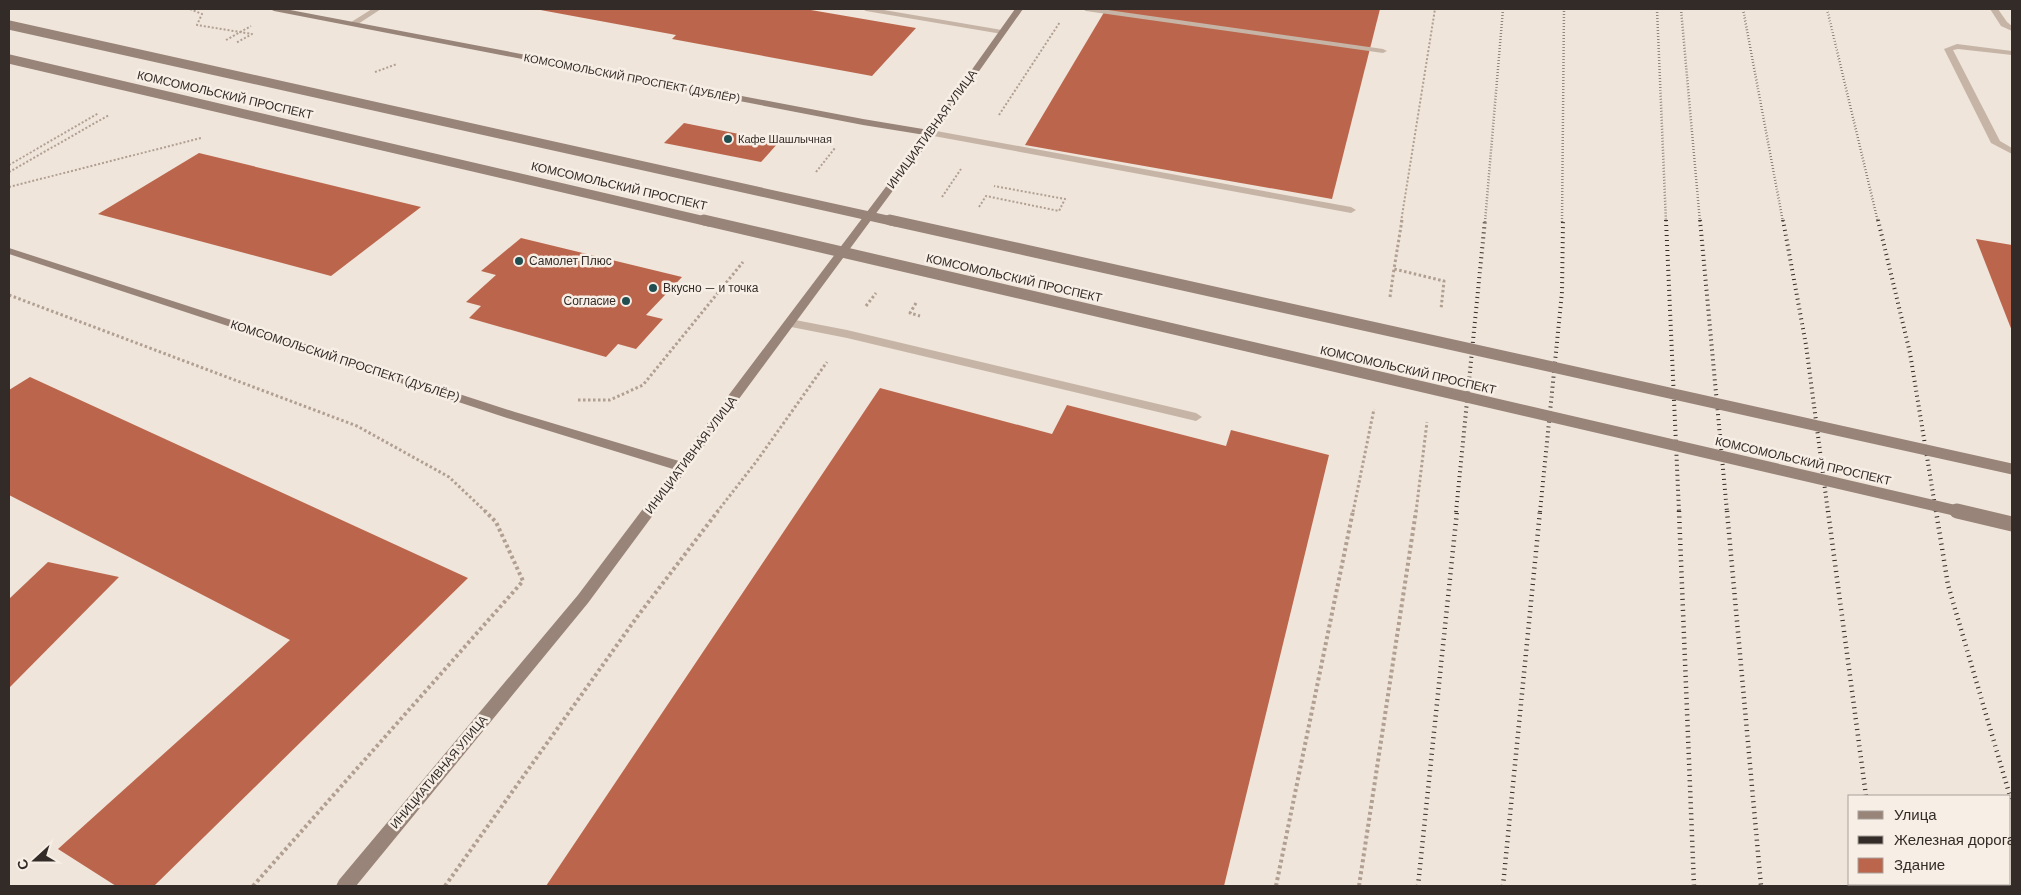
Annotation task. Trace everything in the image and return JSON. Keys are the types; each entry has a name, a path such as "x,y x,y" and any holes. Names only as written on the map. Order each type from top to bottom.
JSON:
{"main road":[{"name":"КОМСОМОЛЬСКИЙ ПРОСПЕКТ (ДУБЛЁР)","path":"274,9 863,122 932,132"},
{"name":"ИНИЦИАТИВНАЯ УЛИЦА","path":"345,886 583,599 932,132 1019,9"},
{"name":"КОМСОМОЛЬСКИЙ ПРОСПЕКТ","path":"9,25 2012,469"},
{"name":"КОМСОМОЛЬСКИЙ ПРОСПЕКТ","path":"9,59 2012,524"},
{"name":"КОМСОМОЛЬСКИЙ ПРОСПЕКТ (ДУБЛЁР)","path":"9,251 511,415 682,467"}],"lane":[{"path":"352,24 378,9"},
{"path":"866,9 1002,32"},
{"path":"1086,9 1383,51"},
{"path":"1994,9 2004,24 2012,29"},
{"path":"2012,53 1957,46 1948,49 1996,143 2012,151"},
{"path":"932,132 1350,210"},
{"path":"790,323 847,334 1196,417"}],"path":[{"path":"1388,307 1435,9"},
{"path":"937,204 1063,17"},
{"path":"977,211 986,196 1060,211 1064,199 994,186"},
{"path":"1394,269 1444,281 1441,310"},
{"path":"446,886 637,617 756,462 876,291"},
{"path":"9,295 357,426 449,477 496,522 523,581 253,886"},
{"path":"1276,886 1375,403"},
{"path":"1359,886 1416,512 1428,416"}],"building":[{"path":"535,9 805,9 916,28 872,76 672,39 676,35"},
{"path":"1106,9 1380,9 1332,199 1025,145"},
{"path":"684,123 779,142 761,162 664,143"},
{"path":"199,153 421,207 331,276 98,214"},
{"path":"521,238 682,277 646,315 663,319 636,349 618,344 606,357 469,318 481,306 466,302 496,275 481,271"},
{"path":"1976,239 2012,245 2012,331"},
{"path":"30,377 468,578 154,886 116,886 58,849 290,640 9,495 9,390"},
{"path":"880,388 1052,434 1067,405 1226,446 1231,430 1329,455 1224,886 546,886"},
{"path":"48,562 119,577 9,688 9,599"}],"railway":[{"path":"1485,222 1503,9"},
{"path":"1562,222 1564,9"},
{"path":"1657,9 1666,222"},
{"path":"1681,9 1700,222"},
{"path":"1743,9 1783,222"},
{"path":"1827,9 1878,222"},
{"path":"1456,512 1485,220"},
{"path":"1540,512 1562,292 1563,220"},
{"path":"1666,220 1679,512"},
{"path":"1700,220 1727,512"},
{"path":"1783,220 1806,345 1828,512"},
{"path":"1878,220 1910,353 1936,512"},
{"path":"1418,886 1457,511"},
{"path":"1503,886 1540,511"},
{"path":"1679,511 1694,886"},
{"path":"1727,511 1761,886"},
{"path":"1828,511 1866,795"},
{"path":"1936,511 1948,585 2010,795"}],"place":[{"name":"Кафе Шашлычная","path":"728,139"},
{"name":"Самолет Плюс","path":"519,261"},
{"name":"Вкусно — и точка","path":"653,288"},
{"name":"Согласие","path":"626,301"}]}
